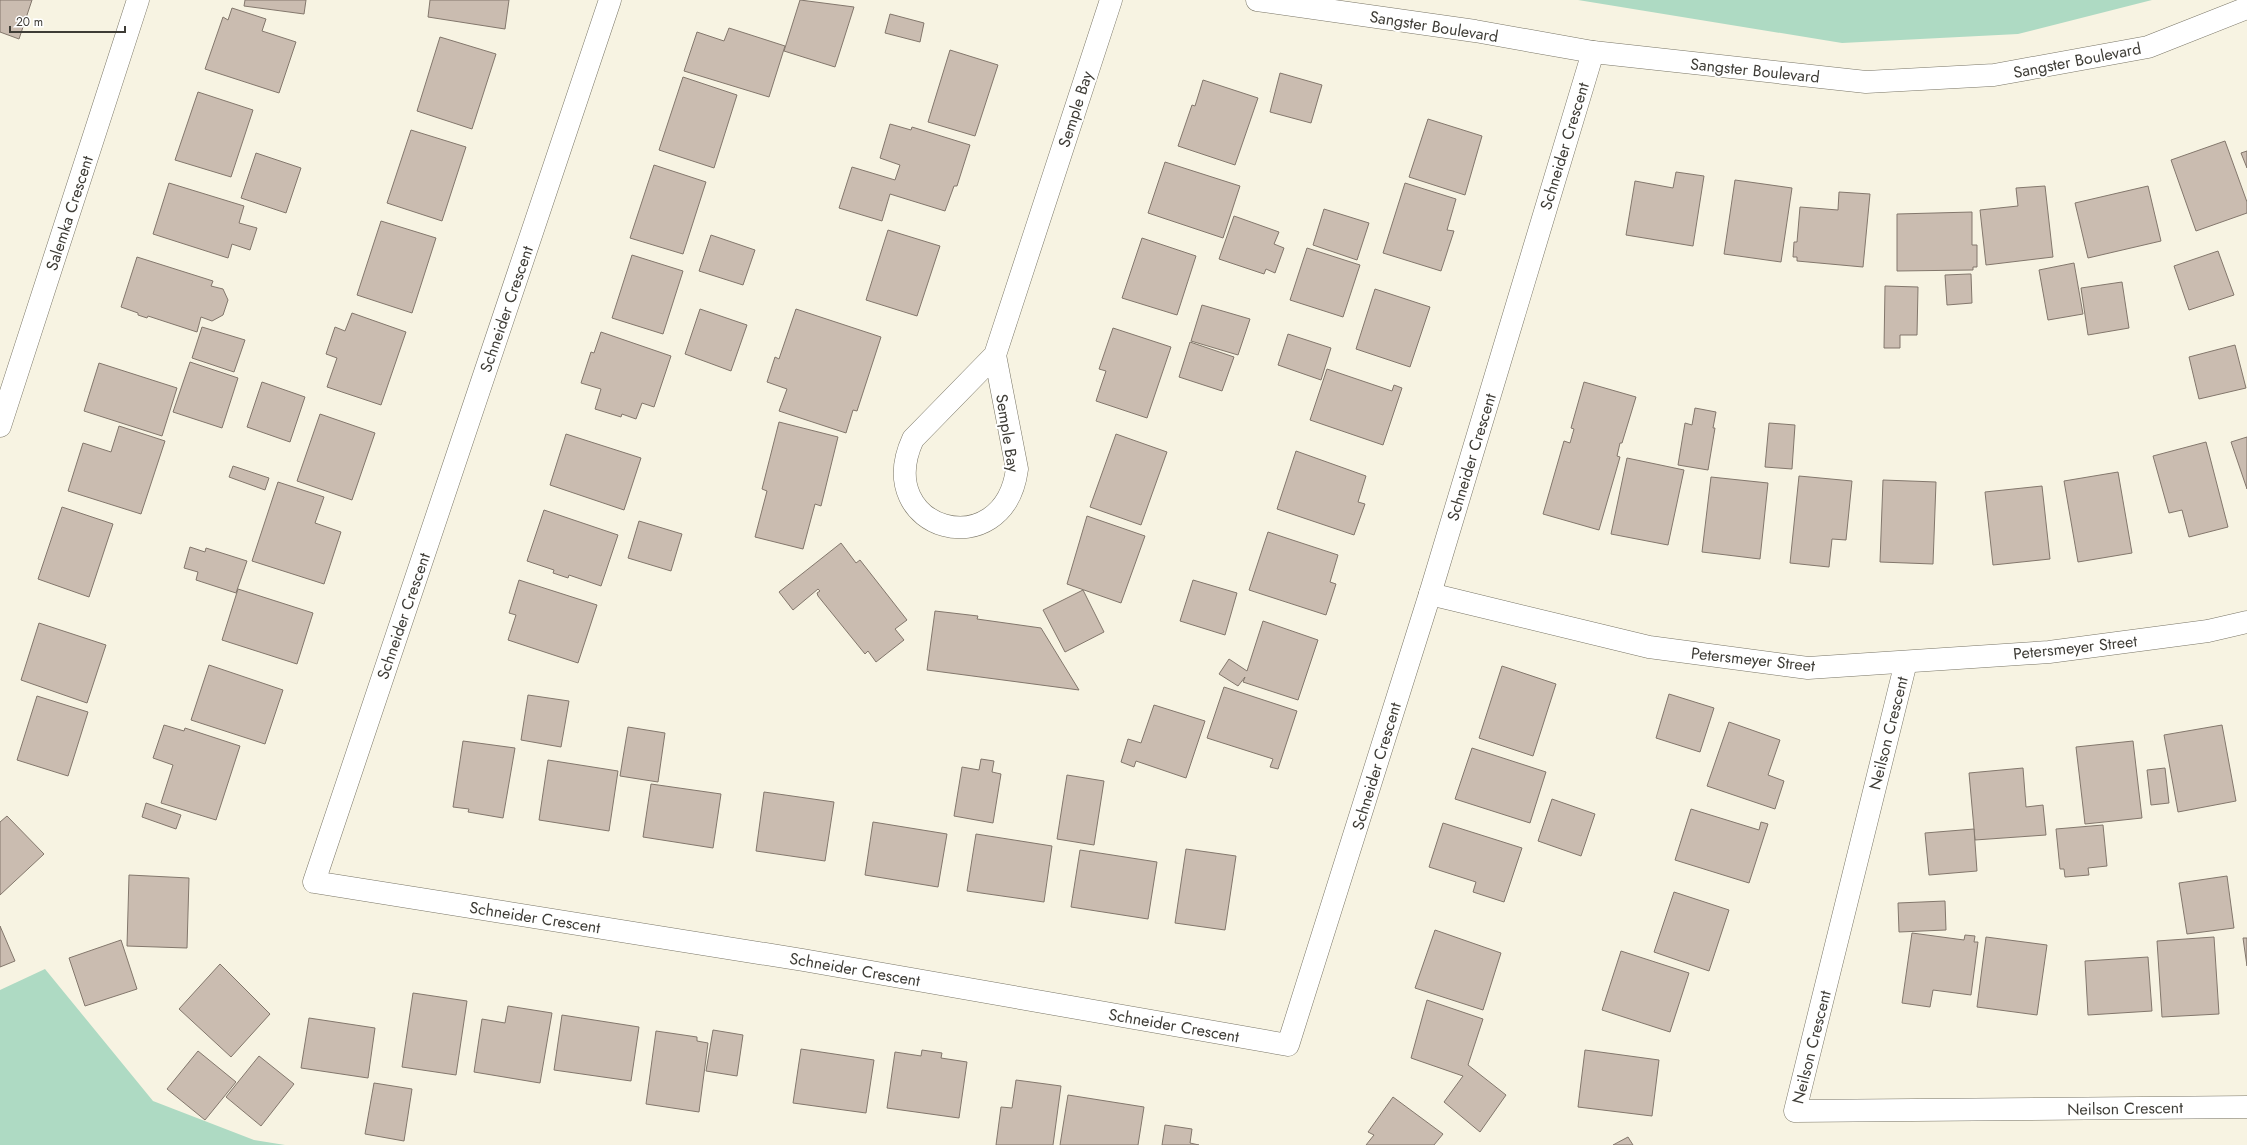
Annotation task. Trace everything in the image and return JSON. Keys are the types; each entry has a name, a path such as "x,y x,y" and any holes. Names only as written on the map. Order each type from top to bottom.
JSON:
{"street":[{"name":"Salemka Crescent","path":"0,426 138,0"},
{"name":"Schneider Crescent","path":"610,0 314,882 803,960 1288,1045 1430,594 1593,52"},
{"name":"Semple Bay","path":"995,355 1017,469 1014,487 1007,503 995,516 979,524 962,528 944,526 928,518 915,506 906,490 903,473 905,455 913,439 995,355 1111,0"},
{"name":"Sangster Boulevard","path":"1257,0 1475,31 1593,52 1866,82 1994,75 2148,46 2247,8"},
{"name":"Petersmeyer Street","path":"1430,594 1649,647 1808,668 2049,652 2208,631 2247,622"},
{"name":"Neilson Crescent","path":"1906,662 1794,1111 2247,1107"}],"green space":[{"path":"1578,0 2152,0 2018,34 1842,43"},
{"path":"45,969 153,1101 254,1140 285,1145 0,1145 0,990"}],"building":[{"path":"0,0 32,0 19,39 0,32"},
{"path":"245,0 306,0 304,14 244,6"},
{"path":"430,0 509,0 505,29 428,17"},
{"path":"800,0 854,7 835,67 784,51"},
{"path":"232,8 266,19 262,31 296,42 279,93 205,69 223,17 228,20"},
{"path":"890,14 924,23 920,42 885,33"},
{"path":"729,28 785,46 769,97 684,71 697,32 724,41"},
{"path":"440,37 496,54 472,129 417,111"},
{"path":"950,50 998,65 975,136 928,122"},
{"path":"1280,73 1322,85 1311,123 1270,112"},
{"path":"683,77 737,95 714,168 659,150"},
{"path":"1203,80 1258,98 1235,165 1178,146 1192,105 1195,106"},
{"path":"198,92 253,110 231,177 175,160"},
{"path":"1428,119 1482,136 1465,195 1409,177"},
{"path":"890,124 911,130 912,127 970,145 957,186 954,186 945,211 890,194 882,221 839,208 852,167 895,180 900,165 880,158"},
{"path":"411,130 466,147 442,221 387,203"},
{"path":"2225,141 2247,202 2247,213 2196,231 2171,160"},
{"path":"2247,151 2247,168 2241,153"},
{"path":"256,153 301,168 286,213 241,198"},
{"path":"1165,162 1240,186 1223,238 1148,213"},
{"path":"654,165 706,182 683,254 630,238"},
{"path":"1676,172 1704,176 1693,246 1626,235 1635,181 1673,188"},
{"path":"1735,180 1792,188 1781,262 1724,254"},
{"path":"169,183 244,206 239,223 257,228 250,250 232,244 228,258 153,234"},
{"path":"1405,183 1456,199 1447,230 1454,231 1441,271 1383,253"},
{"path":"2045,186 2053,257 1986,265 1980,210 2018,206 2016,188"},
{"path":"2148,186 2161,241 2088,258 2075,203"},
{"path":"1839,192 1870,194 1863,267 1797,261 1797,257 1793,257 1794,242 1797,242 1800,207 1838,210"},
{"path":"1324,209 1369,223 1357,260 1313,245"},
{"path":"1972,212 1972,245 1977,245 1977,267 1973,267 1973,270 1897,271 1897,214"},
{"path":"1234,216 1279,232 1274,244 1284,248 1275,273 1266,269 1264,274 1219,259"},
{"path":"381,221 436,238 412,313 357,295"},
{"path":"888,230 940,246 917,316 866,300"},
{"path":"711,235 755,250 743,285 699,271"},
{"path":"1142,238 1196,256 1177,315 1122,298"},
{"path":"1307,248 1360,265 1343,317 1290,300"},
{"path":"2218,251 2234,295 2189,310 2174,266"},
{"path":"632,255 683,271 663,334 612,318"},
{"path":"137,257 213,281 211,286 223,289 228,300 223,315 212,321 201,317 197,332 148,316 147,318 121,307"},
{"path":"2074,263 2083,314 2048,320 2039,270"},
{"path":"1971,274 1972,303 1947,305 1945,275"},
{"path":"2122,282 2129,328 2088,335 2081,288"},
{"path":"1885,286 1918,287 1917,335 1900,335 1900,348 1884,348"},
{"path":"1375,289 1430,307 1410,367 1356,349"},
{"path":"1202,305 1250,319 1238,355 1191,341"},
{"path":"700,309 747,325 731,371 685,354"},
{"path":"796,309 881,337 857,411 853,410 846,433 779,411 787,389 767,382 775,357 779,359"},
{"path":"352,313 406,332 381,405 327,387 337,358 326,354 335,327 345,331"},
{"path":"202,327 245,340 234,372 192,358"},
{"path":"1113,328 1171,347 1147,418 1096,401 1106,371 1099,369"},
{"path":"601,332 671,356 654,407 642,403 636,419 622,414 621,417 595,409 601,389 581,383 591,352 594,353"},
{"path":"1288,334 1331,348 1321,380 1278,365"},
{"path":"1190,342 1234,357 1222,391 1179,377"},
{"path":"2235,345 2246,388 2199,399 2189,357"},
{"path":"190,362 238,378 222,428 173,412"},
{"path":"99,363 177,388 162,436 84,411"},
{"path":"1327,369 1392,391 1394,385 1402,388 1383,445 1310,420"},
{"path":"262,382 305,397 290,442 247,427"},
{"path":"1584,382 1636,397 1622,443 1620,443 1617,456 1620,457 1599,530 1543,514 1564,441 1570,443 1574,429 1571,428"},
{"path":"1695,408 1716,412 1708,470 1678,465 1685,423 1692,425"},
{"path":"320,414 375,433 352,500 297,481"},
{"path":"779,422 838,437 821,506 815,504 803,549 755,537 767,491 762,489"},
{"path":"1769,423 1795,425 1792,469 1765,467"},
{"path":"119,426 165,441 141,514 68,491 83,443 111,452"},
{"path":"566,434 641,458 624,510 550,485"},
{"path":"1116,434 1167,452 1141,525 1090,507"},
{"path":"2247,437 2247,489 2231,442"},
{"path":"2206,442 2228,527 2189,537 2182,510 2169,513 2153,456"},
{"path":"1296,451 1366,476 1358,502 1365,504 1354,535 1277,509"},
{"path":"1627,458 1684,470 1668,545 1611,534"},
{"path":"233,466 269,478 265,490 229,477"},
{"path":"2118,472 2132,553 2078,562 2064,481"},
{"path":"1799,476 1852,481 1846,540 1832,539 1829,567 1790,563"},
{"path":"1711,477 1768,483 1760,559 1702,552"},
{"path":"1883,480 1936,482 1933,564 1880,562"},
{"path":"278,482 324,497 315,523 341,532 324,584 252,561"},
{"path":"2042,486 2050,559 1993,565 1985,492"},
{"path":"62,507 113,524 89,597 38,579"},
{"path":"544,510 618,535 601,586 569,575 568,578 553,573 554,570 527,561"},
{"path":"1087,516 1145,536 1121,603 1067,584"},
{"path":"639,521 682,534 671,571 628,558"},
{"path":"1268,532 1338,555 1330,582 1336,584 1326,615 1249,590"},
{"path":"841,543 856,563 860,560 907,620 895,629 904,640 876,662 868,651 865,654 818,596 817,593 820,591 818,589 793,610 779,592"},
{"path":"190,547 205,552 206,548 247,561 236,593 196,580 198,572 184,568"},
{"path":"519,580 597,605 578,663 508,640 516,615 509,613"},
{"path":"1193,580 1237,593 1225,635 1180,621"},
{"path":"238,589 313,613 297,664 222,640"},
{"path":"1083,590 1104,632 1065,652 1043,610"},
{"path":"935,611 978,616 977,619 1041,628 1079,690 927,670"},
{"path":"1263,621 1318,640 1298,700 1243,682 1245,677 1238,686 1219,674 1229,659 1247,671"},
{"path":"39,623 106,645 87,703 21,680"},
{"path":"209,665 283,690 265,744 191,720"},
{"path":"1502,666 1556,684 1533,756 1479,738"},
{"path":"1224,687 1297,711 1278,769 1270,767 1273,759 1207,738"},
{"path":"1669,694 1714,708 1700,752 1656,738"},
{"path":"528,695 569,701 561,747 521,740"},
{"path":"37,696 88,712 68,776 17,760"},
{"path":"1154,705 1205,721 1186,778 1136,761 1134,767 1121,762 1128,739 1141,743"},
{"path":"1729,722 1780,740 1768,775 1784,781 1775,809 1707,786"},
{"path":"164,725 184,731 185,728 240,746 216,820 161,803 173,765 153,758"},
{"path":"2222,725 2236,801 2178,812 2164,735"},
{"path":"628,727 665,733 658,782 620,776"},
{"path":"463,741 515,748 503,818 468,812 469,809 453,807"},
{"path":"2133,741 2142,818 2085,824 2076,747"},
{"path":"1472,748 1546,772 1530,823 1455,799"},
{"path":"981,759 994,761 992,772 1001,774 993,823 954,816 962,767 979,770"},
{"path":"548,760 618,771 609,831 539,820"},
{"path":"2023,768 2026,807 2043,805 2046,835 1975,840 1969,773"},
{"path":"2165,768 2169,803 2151,805 2147,770"},
{"path":"1067,775 1104,781 1094,845 1057,839"},
{"path":"651,784 721,794 713,848 643,837"},
{"path":"764,792 834,802 825,861 756,851"},
{"path":"1552,799 1595,814 1581,856 1538,841"},
{"path":"146,803 181,815 176,829 142,817"},
{"path":"1691,809 1759,830 1761,822 1768,824 1749,883 1675,860"},
{"path":"7,816 44,854 0,895 0,822"},
{"path":"873,822 947,834 938,887 865,875"},
{"path":"1443,823 1522,848 1504,902 1473,892 1476,882 1429,867"},
{"path":"2103,825 2107,866 2088,868 2089,875 2065,877 2064,869 2060,869 2056,829"},
{"path":"1974,829 1977,871 1929,875 1925,833"},
{"path":"976,834 1052,846 1044,902 967,891"},
{"path":"1186,849 1236,856 1225,930 1175,923"},
{"path":"1080,850 1157,862 1148,919 1071,907"},
{"path":"129,875 189,878 187,948 127,946"},
{"path":"2227,876 2234,928 2187,934 2179,883"},
{"path":"1674,892 1729,910 1709,971 1654,952"},
{"path":"1945,901 1946,930 1899,932 1898,903"},
{"path":"0,926 15,961 0,967"},
{"path":"1435,930 1501,953 1483,1010 1415,988"},
{"path":"1912,933 1964,940 1965,935 1975,936 1974,942 1978,942 1971,995 1933,990 1930,1007 1902,1003"},
{"path":"1986,937 2047,945 2037,1015 1977,1007"},
{"path":"2214,937 2219,1014 2162,1017 2157,941"},
{"path":"2243,938 2247,938 2247,966"},
{"path":"121,940 137,989 85,1006 69,958"},
{"path":"1621,951 1689,973 1670,1032 1602,1010"},
{"path":"2148,957 2152,1011 2088,1015 2085,961"},
{"path":"220,964 270,1014 231,1057 179,1009"},
{"path":"413,993 467,1001 456,1075 402,1067"},
{"path":"1427,1000 1483,1019 1468,1065 1506,1095 1480,1132 1444,1102 1463,1076 1411,1058"},
{"path":"508,1006 552,1013 540,1083 474,1072 482,1019 505,1023"},
{"path":"562,1015 639,1027 631,1081 554,1070"},
{"path":"309,1018 375,1028 368,1078 301,1068"},
{"path":"713,1030 743,1035 737,1076 706,1071"},
{"path":"656,1031 697,1037 697,1041 708,1043 699,1112 646,1104"},
{"path":"801,1049 874,1060 866,1113 793,1103"},
{"path":"922,1050 942,1053 941,1058 967,1062 959,1118 887,1108 895,1052 921,1056"},
{"path":"1585,1050 1659,1060 1652,1116 1578,1107"},
{"path":"198,1051 236,1082 205,1120 167,1089"},
{"path":"259,1056 294,1084 261,1126 226,1097"},
{"path":"1016,1080 1061,1086 1053,1145 996,1145 1001,1107 1012,1108"},
{"path":"374,1083 412,1089 404,1141 365,1134"},
{"path":"1068,1095 1144,1107 1138,1145 1060,1145"},
{"path":"1393,1097 1443,1134 1434,1145 1366,1145 1374,1135 1368,1132"},
{"path":"1165,1125 1192,1129 1190,1143 1199,1145 1162,1145"},
{"path":"1628,1137 1633,1145 1613,1145"}]}
